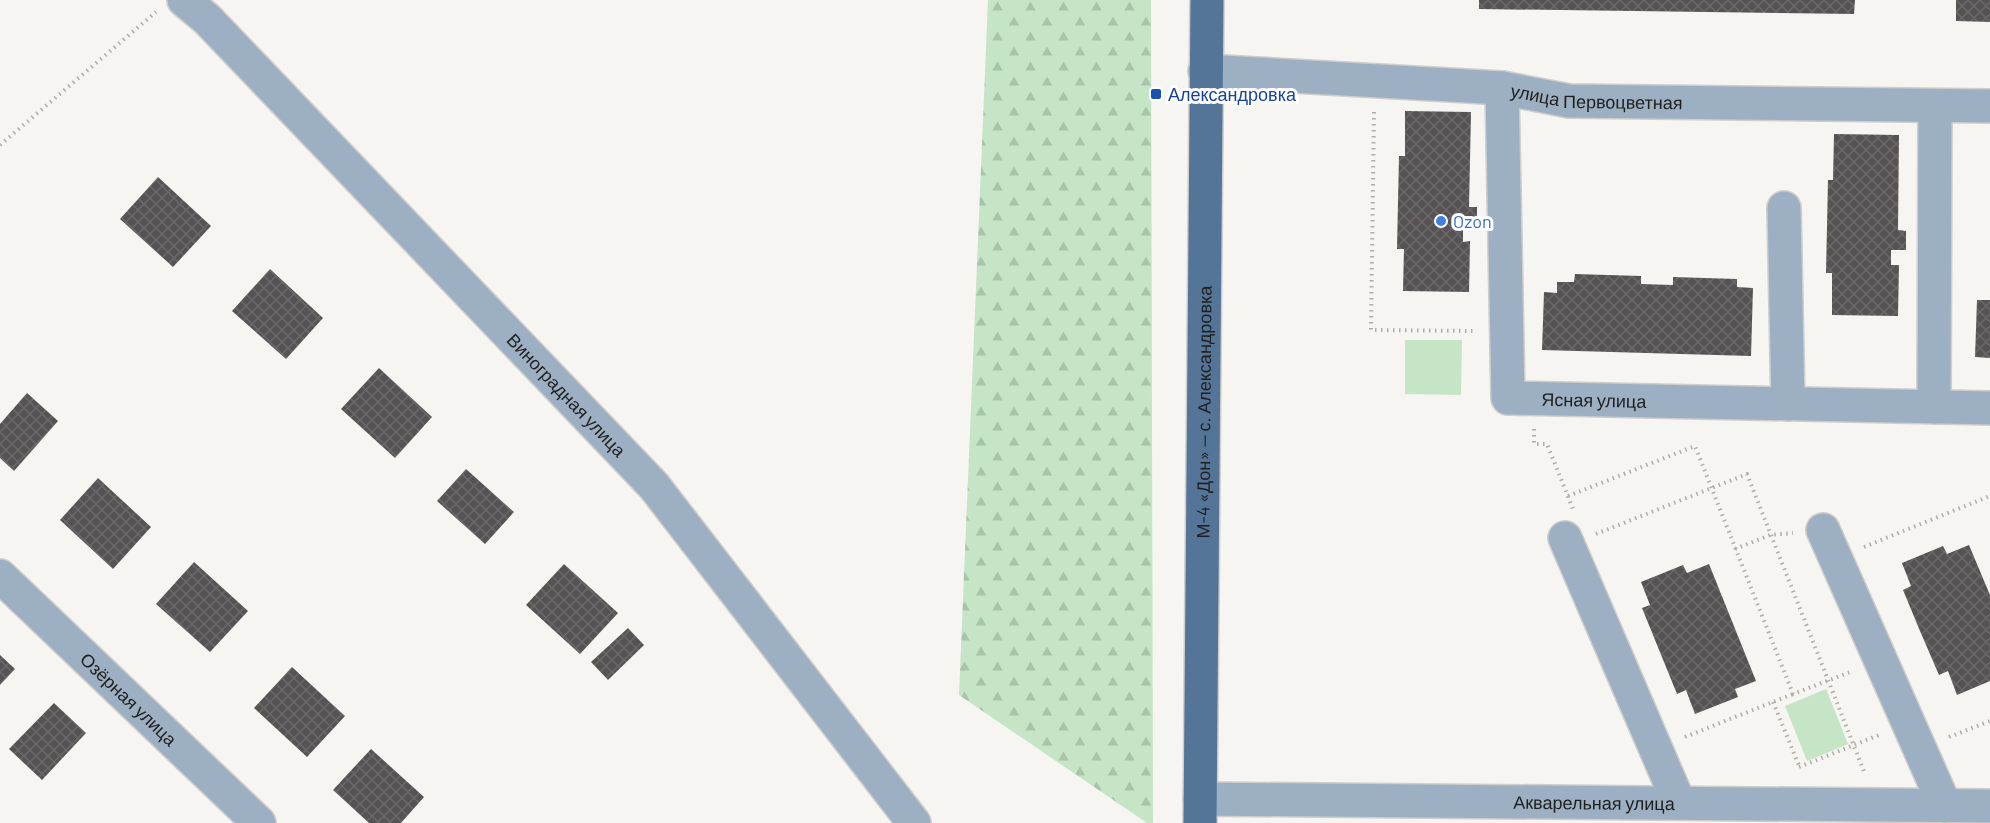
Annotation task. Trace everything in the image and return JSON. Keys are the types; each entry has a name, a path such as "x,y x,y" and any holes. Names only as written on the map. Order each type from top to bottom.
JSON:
{"main road":[{"name":"М-4 «Дон» — с. Александровка","path":"1200,811 1207,0"}],"street":[{"name":"Виноградная улица","path":"196,10 654,486 914,823"},
{"name":"улица Первоцветная","path":"1206,71 1502,88 1569,101 1990,106"},
{"name":"Ясная улица","path":"1502,88 1508,398 1990,408"},
{"path":"1934,407 1935,106"},
{"path":"1784,208 1788,404"},
{"path":"1578,527 1656,749 1679,803"},
{"path":"1830,544 1945,806"},
{"name":"Озёрная улица","path":"0,576 259,823"},
{"name":"Акварельная улица","path":"1200,811 1679,803 1990,806"}],"path":[{"path":"0,145 155,12 196,10"},
{"path":"1374,81 1371,330 1507,331"},
{"path":"1547,444 1578,527 1712,488 1747,474 1878,805"},
{"path":"1568,496 1695,446 1793,694"},
{"path":"1735,549 1770,535 1830,544 1990,496"},
{"path":"1656,749 1881,660"},
{"path":"1773,702 1814,805"},
{"path":"1799,767 1854,746 1990,721"}],"green space":[{"path":"988,0 1151,0 1153,823 1147,823 959,695"},
{"path":"1405,340 1462,340 1461,395 1405,394"},
{"path":"1826,689 1848,744 1807,761 1785,706"}],"building":[{"path":"1479,0 1855,0 1854,14 1479,9"},
{"path":"1956,0 1990,0 1990,22 1956,21"},
{"path":"1405,111 1471,112 1469,207 1477,207 1477,226 1463,226 1463,242 1470,241 1469,292 1403,291 1404,249 1397,249 1399,156 1405,156"},
{"path":"1834,134 1899,135 1898,230 1906,231 1906,250 1891,250 1891,265 1899,265 1898,316 1832,315 1832,273 1826,273 1828,180 1833,180"},
{"path":"158,177 211,226 173,267 120,219"},
{"path":"270,269 323,318 286,359 232,311"},
{"path":"1575,274 1641,276 1641,284 1673,285 1673,277 1737,279 1737,287 1753,288 1751,356 1542,350 1544,292 1557,293 1557,282 1574,282"},
{"path":"1977,300 1990,300 1990,358 1975,357"},
{"path":"379,368 432,417 395,458 341,409"},
{"path":"27,393 58,421 14,471 0,458 0,424"},
{"path":"466,469 514,512 485,544 437,501"},
{"path":"98,478 151,527 113,569 60,520"},
{"path":"1969,545 1990,595 1990,681 1957,695 1948,671 1939,675 1920,631 1903,590 1911,586 1902,563 1943,546 1947,554"},
{"path":"194,562 248,611 210,652 156,604"},
{"path":"564,564 618,613 580,654 526,605"},
{"path":"1709,564 1756,681 1735,689 1738,697 1695,714 1686,690 1677,694 1642,608 1650,605 1641,582 1683,565 1687,573"},
{"path":"628,628 644,645 608,680 591,662"},
{"path":"0,655 15,669 0,685"},
{"path":"292,667 345,716 307,757 254,708"},
{"path":"54,703 86,733 42,780 9,749"},
{"path":"371,749 424,797 401,823 369,823 333,790"}],"place":[{"name":"Александровка","path":"1156,94"},
{"name":"Ozon","path":"1441,221"}]}
